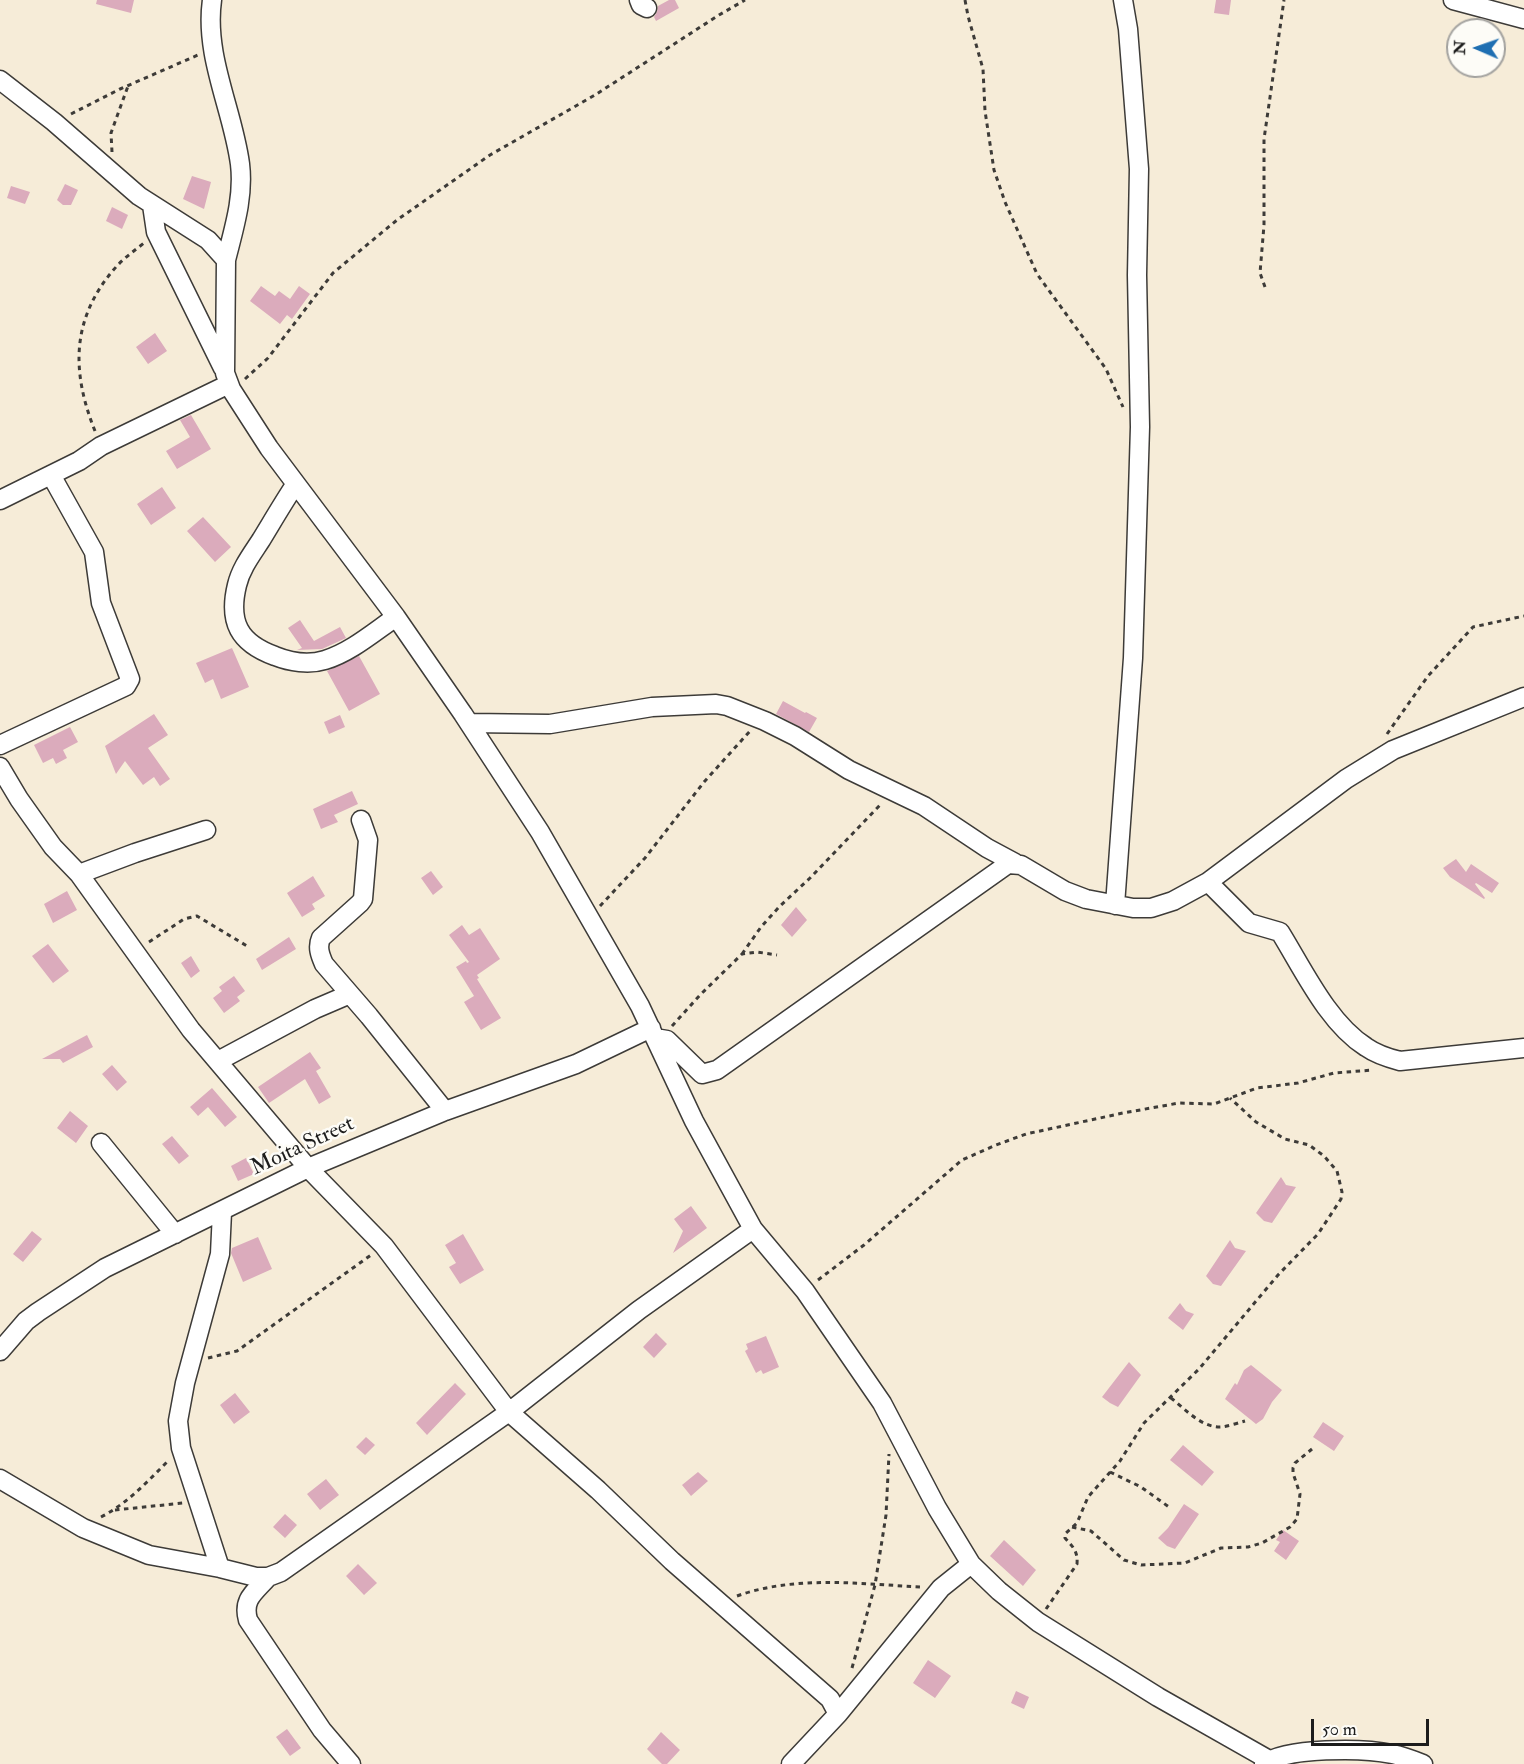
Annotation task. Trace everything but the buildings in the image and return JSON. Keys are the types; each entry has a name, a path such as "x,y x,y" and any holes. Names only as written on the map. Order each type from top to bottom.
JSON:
{"street":[{"path":"212,0 213,48 240,163 240,202 226,260 228,382"},
{"path":"1115,905 1133,658 1140,427 1137,275 1139,170 1128,29 1123,0"},
{"path":"1453,0 1524,19"},
{"path":"0,80 54,122 152,205 208,240 226,260"},
{"path":"152,205 156,232 228,382 268,448 396,617 470,723 540,832 656,1035 694,1121 753,1229 805,1291 891,1419 937,1508 971,1564 999,1591 1038,1622 1266,1762 1297,1753 1343,1750 1392,1754 1423,1764"},
{"path":"0,500 228,382"},
{"path":"0,745 126,686 130,679 101,603 94,552 51,475"},
{"path":"295,485 246,564 237,583 234,615 240,632 258,650 283,659 306,663 324,660 344,652 396,617"},
{"path":"470,723 550,724 652,707 716,704 727,706 795,736 849,770 924,806 987,848 1041,875 1065,891 1086,899 1115,905 1151,908 1173,902 1208,882 1346,780 1393,750 1524,697"},
{"path":"0,767 19,799 53,847 79,874 190,1030 308,1168 384,1246 508,1412 598,1490 672,1561 830,1699 838,1714"},
{"path":"361,820 368,840 363,898 330,927 319,942 320,954 324,964 445,1112"},
{"path":"79,874 135,852 206,830"},
{"path":"656,1035 674,1045 702,1074 717,1070 1008,864 1015,863"},
{"path":"1208,882 1249,923 1280,932 1327,1007 1344,1029 1365,1047 1400,1062 1524,1048"},
{"path":"218,1061 315,1009 350,994"},
{"name":"Moita Street","path":"0,1351 26,1321 38,1311 105,1268 308,1168 445,1112 656,1035"},
{"path":"101,1143 175,1234"},
{"path":"220,1568 182,1449 178,1421 189,1370 218,1263 222,1212"},
{"path":"351,1764 322,1730 248,1620 245,1610 247,1600 268,1577 281,1572 508,1412 639,1310 753,1229"},
{"path":"0,1479 83,1528 149,1555 220,1568 238,1574 268,1577"},
{"path":"791,1764 838,1714 941,1588 971,1564"}],"path":[{"path":"228,382 268,358 333,273 397,220 490,155 595,95 745,0"},
{"path":"966,0 968,16 983,69 985,111 994,170 1009,212 1036,274 1106,369 1126,416 1140,427"},
{"path":"1265,286 1260,273 1264,225 1264,139 1284,0"},
{"path":"54,122 213,48"},
{"path":"117,177 111,132 129,86"},
{"path":"101,446 80,385 78,363 86,314 93,298 116,267 156,232"},
{"path":"1385,736 1428,676 1473,627 1524,616"},
{"path":"588,918 645,858 704,782 760,719"},
{"path":"656,1035 742,954 760,927 893,791"},
{"path":"135,952 189,916 197,916 247,946"},
{"path":"742,954 756,952 777,955"},
{"path":"805,1291 864,1245 962,1160 1026,1134 1179,1103 1214,1104 1257,1088 1298,1083 1334,1074 1368,1072 1400,1062"},
{"path":"1038,1622 1077,1564 1075,1548 1064,1536 1079,1520 1088,1497 1120,1461 1144,1423 1171,1398 1278,1275 1318,1234 1341,1199 1342,1192 1337,1171 1324,1156 1309,1144 1285,1139 1256,1122 1230,1098"},
{"path":"189,1370 209,1358 237,1351 384,1246"},
{"path":"1171,1398 1200,1421 1212,1426 1221,1427 1245,1421"},
{"path":"850,1676 875,1585 886,1515 891,1419"},
{"path":"83,1528 115,1510 182,1449"},
{"path":"1072,1527 1091,1531 1124,1560 1141,1565 1185,1563 1221,1548 1240,1548 1262,1543 1290,1527 1297,1520 1300,1494 1293,1468 1295,1463 1312,1449"},
{"path":"1110,1472 1141,1487 1169,1507"},
{"path":"115,1510 200,1501"},
{"path":"719,1602 749,1591 788,1584 941,1588"}]}
